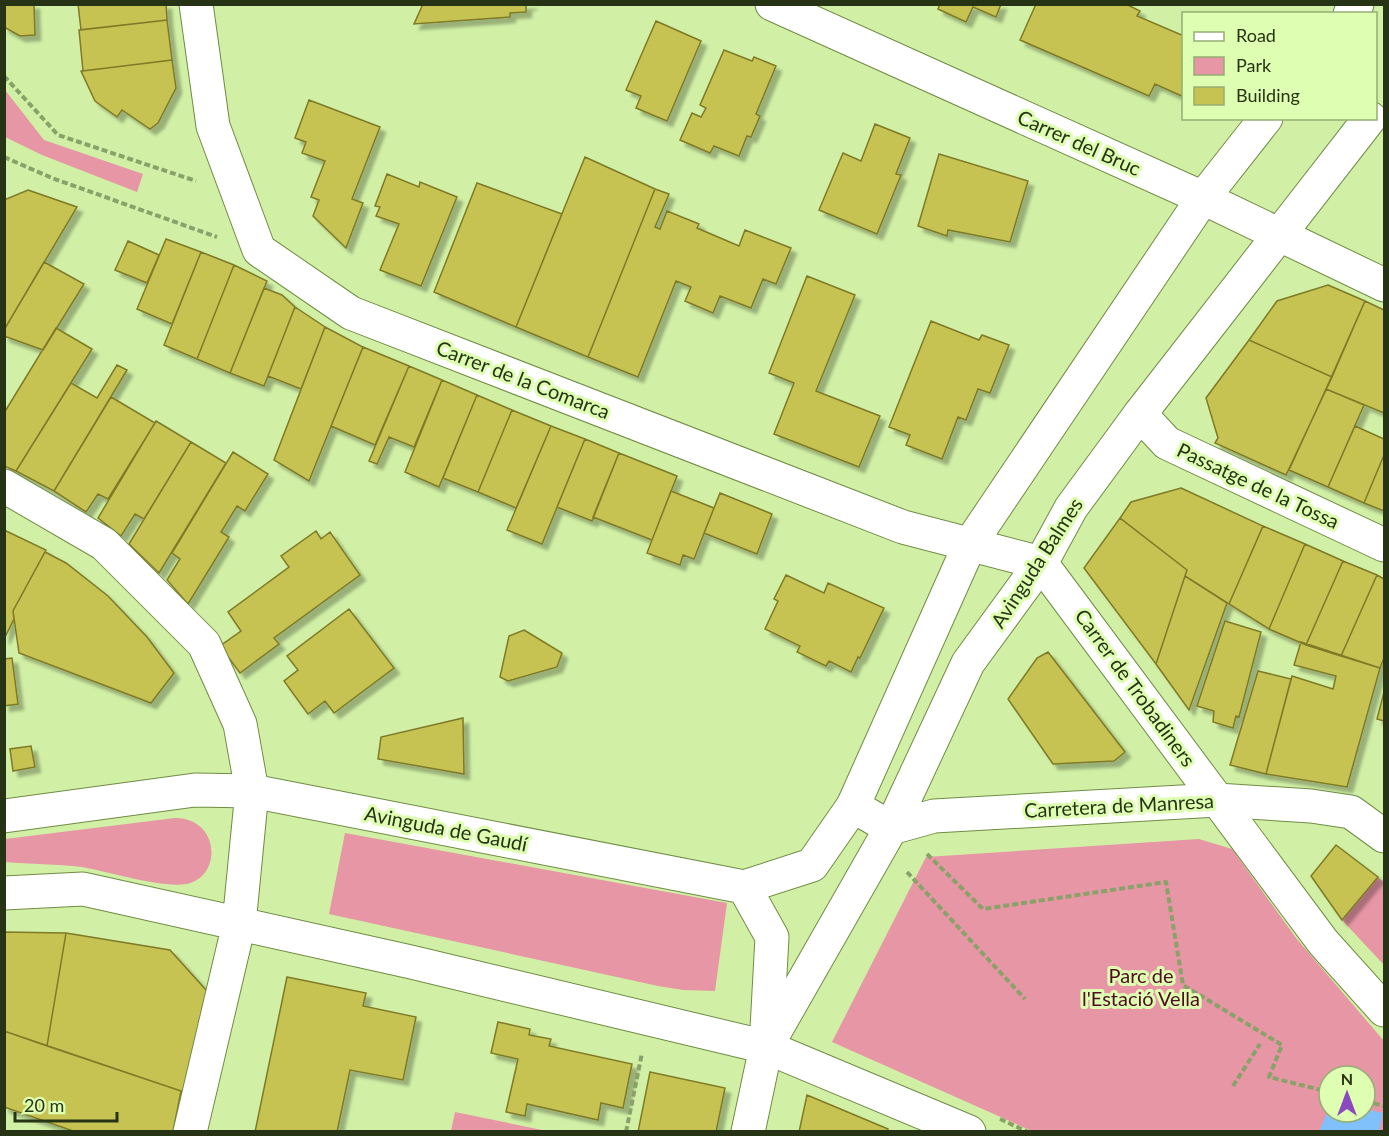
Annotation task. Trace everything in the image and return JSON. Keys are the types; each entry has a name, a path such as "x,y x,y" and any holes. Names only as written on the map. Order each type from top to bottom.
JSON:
{"street":[{"path":"196,4 213,126 260,250"},
{"name":"Carrer del Bruc","path":"772,4 1203,198 1384,285"},
{"path":"891,828 853,806 970,544 1203,198 1264,120"},
{"name":"Avinguda Balmes","path":"766,1047 891,828 968,663 1041,563 1071,508 1140,414 1368,120"},
{"name":"Carrer de la Comarca","path":"260,250 351,313 903,527 1041,563"},
{"name":"Passatge de la Tossa","path":"1140,414 1167,443 1384,545"},
{"path":"4,486 104,544 204,644 240,724 252,791 239,924 190,1131"},
{"name":"Carrer de Trobadiners","path":"1041,563 1323,942 1384,1010"},
{"name":"Avinguda de Gaudí","path":"4,816 195,790 252,791 744,887 812,865 853,806"},
{"name":"Carretera de Manresa","path":"891,828 934,816 1217,800 1311,806 1351,812 1384,836"},
{"name":"Avinguda Balmes","path":"744,887 772,937 766,1047 748,1131"},
{"path":"4,893 83,889 766,1047 969,1131"}],"path":[{"path":"4,76 58,135 239,196"},
{"path":"4,157 52,178 260,250"},
{"path":"926,852 983,909 1166,882 1183,985 1282,1044 1269,1077 1317,1089"},
{"path":"907,872 1024,999"},
{"path":"1233,1086 1260,1044"},
{"path":"626,1131 643,1048"}],"green space":[{"path":"5,90 44,140 143,174 137,192 42,155 5,137"},
{"path":"175,818 190,821 201,827 208,837 211,848 211,860 206,871 198,879 186,884 149,882 82,867 5,862 5,839"},
{"path":"345,833 727,903 715,991 683,990 658,986 329,914"},
{"name":"Parc de l'Estació Vella","path":"1199,839 1232,849 1296,938 1384,1041 1384,1131 1032,1131 832,1042 926,857"},
{"path":"1378,877 1384,882 1384,965 1342,920"},
{"path":"455,1112 547,1131 451,1131"}],"water":[{"path":"1377,1112 1383,1113 1379,1131 1319,1131 1322,1124 1377,1124"}],"building":[{"path":"4,4 34,4 35,35 20,36 4,27"},
{"path":"78,4 166,4 167,20 81,30"},
{"path":"423,4 532,4 526,5 526,12 510,13 510,17 414,24"},
{"path":"940,4 1001,4 996,17 973,7 966,22 938,9"},
{"path":"1036,4 1126,4 1140,11 1137,16 1182,35 1182,96 1155,84 1149,96 1020,40"},
{"path":"167,20 172,60 83,71 79,30"},
{"path":"656,21 701,41 667,121 636,108 641,96 626,90"},
{"path":"724,50 752,61 754,57 776,66 756,114 760,116 751,137 747,136 739,156 714,146 710,153 680,140 692,113 701,117 706,108 700,105"},
{"path":"172,60 176,88 158,123 150,129 122,110 117,117 95,101 81,71"},
{"path":"309,100 380,127 352,199 363,203 346,248 313,216 319,200 311,197 325,161 302,153 306,142 295,138"},
{"path":"875,124 910,138 896,174 901,175 877,234 819,210 843,153 861,161"},
{"path":"939,154 1028,181 1010,242 948,230 947,236 918,226"},
{"path":"585,157 655,189 588,357 516,327"},
{"path":"387,174 419,187 420,182 457,197 421,286 380,270 399,224 376,216 380,207 375,206"},
{"path":"477,183 562,214 516,327 434,292"},
{"path":"655,189 669,194 655,227 660,229 667,211 699,224 697,228 739,246 745,230 791,248 776,284 763,279 751,308 720,296 713,313 685,301 691,287 676,281 638,377 588,357"},
{"path":"28,190 77,207 4,330 4,200"},
{"path":"166,239 201,252 172,324 137,309"},
{"path":"128,241 159,255 147,283 115,270"},
{"path":"201,252 234,265 197,359 164,345"},
{"path":"44,262 84,284 43,350 4,336 4,330"},
{"path":"234,265 267,281 230,373 197,359"},
{"path":"807,276 855,295 816,391 880,416 859,467 774,434 794,383 769,373"},
{"path":"1328,285 1365,301 1332,377 1249,340 1277,301"},
{"path":"264,288 282,295 295,307 264,386 230,373"},
{"path":"1365,301 1384,310 1384,413 1326,389"},
{"path":"295,307 325,327 301,389 268,376"},
{"path":"931,321 979,340 982,335 1009,345 990,393 978,389 966,420 958,417 942,459 906,445 910,435 889,427"},
{"path":"325,327 363,347 309,481 274,460"},
{"path":"56,328 92,349 16,471 4,466 4,413"},
{"path":"1249,340 1332,377 1286,475 1215,443 1218,438 1206,398"},
{"path":"363,347 409,366 375,445 331,426"},
{"path":"117,365 127,370 54,491 16,471 71,383 97,398"},
{"path":"409,366 442,380 414,447 389,437 377,464 369,461"},
{"path":"442,380 477,395 439,487 405,472"},
{"path":"1326,389 1364,405 1328,487 1289,470"},
{"path":"477,395 512,410 478,492 443,478"},
{"path":"111,397 155,423 108,499 98,494 86,512 54,491"},
{"path":"512,410 551,426 516,508 478,492"},
{"path":"156,421 191,442 144,519 135,514 121,536 98,518"},
{"path":"551,426 585,439 542,544 507,530"},
{"path":"1355,426 1384,439 1384,455 1364,503 1328,487"},
{"path":"585,439 619,453 592,521 557,507"},
{"path":"191,442 226,463 159,573 129,544"},
{"path":"233,452 268,474 245,511 237,506 221,532 229,537 188,604 167,580 180,559 172,553"},
{"path":"619,453 677,476 652,540 593,517"},
{"path":"1384,455 1384,511 1364,503"},
{"path":"1181,488 1263,526 1229,604 1185,576 1187,570 1120,518 1131,502"},
{"path":"671,491 714,508 694,559 683,555 680,565 647,553"},
{"path":"720,493 772,514 757,554 704,533"},
{"path":"1120,518 1187,570 1156,664 1084,568"},
{"path":"1263,526 1305,544 1269,629 1229,604"},
{"path":"4,530 46,550 13,611 14,619 4,639"},
{"path":"316,531 321,539 330,532 360,575 274,638 279,644 240,673 220,646 241,631 228,612 289,567 281,556"},
{"path":"1305,544 1343,561 1306,645 1269,629"},
{"path":"45,552 66,563 108,596 147,637 174,673 151,703 19,653 13,611"},
{"path":"1343,561 1377,575 1341,656 1306,645"},
{"path":"786,575 824,593 828,583 884,608 851,672 829,661 826,666 797,652 800,646 765,629 778,601 774,599"},
{"path":"1377,575 1384,579 1384,658 1380,668 1341,656"},
{"path":"1185,576 1227,603 1189,710 1156,664"},
{"path":"349,609 394,668 334,713 325,701 308,714 284,681 298,670 287,656"},
{"path":"1225,621 1261,632 1239,717 1236,716 1233,728 1213,722 1214,711 1197,706"},
{"path":"524,630 562,653 557,667 508,681 500,677 509,636"},
{"path":"1301,642 1380,668 1347,787 1266,774 1292,676 1333,689 1336,676 1294,665"},
{"path":"1048,652 1125,752 1114,761 1053,764 1008,699 1037,658"},
{"path":"12,658 18,704 4,706 4,659"},
{"path":"1258,671 1291,679 1266,774 1230,765"},
{"path":"1384,692 1384,721 1377,719"},
{"path":"463,718 464,774 378,759 381,737"},
{"path":"31,746 35,767 13,771 10,749"},
{"path":"1336,845 1378,877 1342,920 1311,876"},
{"path":"4,932 66,933 47,1046 4,1031"},
{"path":"66,933 170,950 207,991 184,1092 47,1046"},
{"path":"287,977 366,993 363,1006 416,1017 403,1080 350,1070 337,1132 255,1132"},
{"path":"498,1022 530,1029 529,1035 551,1039 549,1046 632,1064 623,1108 601,1103 598,1120 527,1104 525,1116 506,1112 518,1059 491,1053"},
{"path":"4,1031 181,1091 173,1132 76,1132 4,1107"},
{"path":"650,1072 725,1088 716,1132 638,1132"},
{"path":"807,1095 888,1129 887,1132 799,1132"}]}
